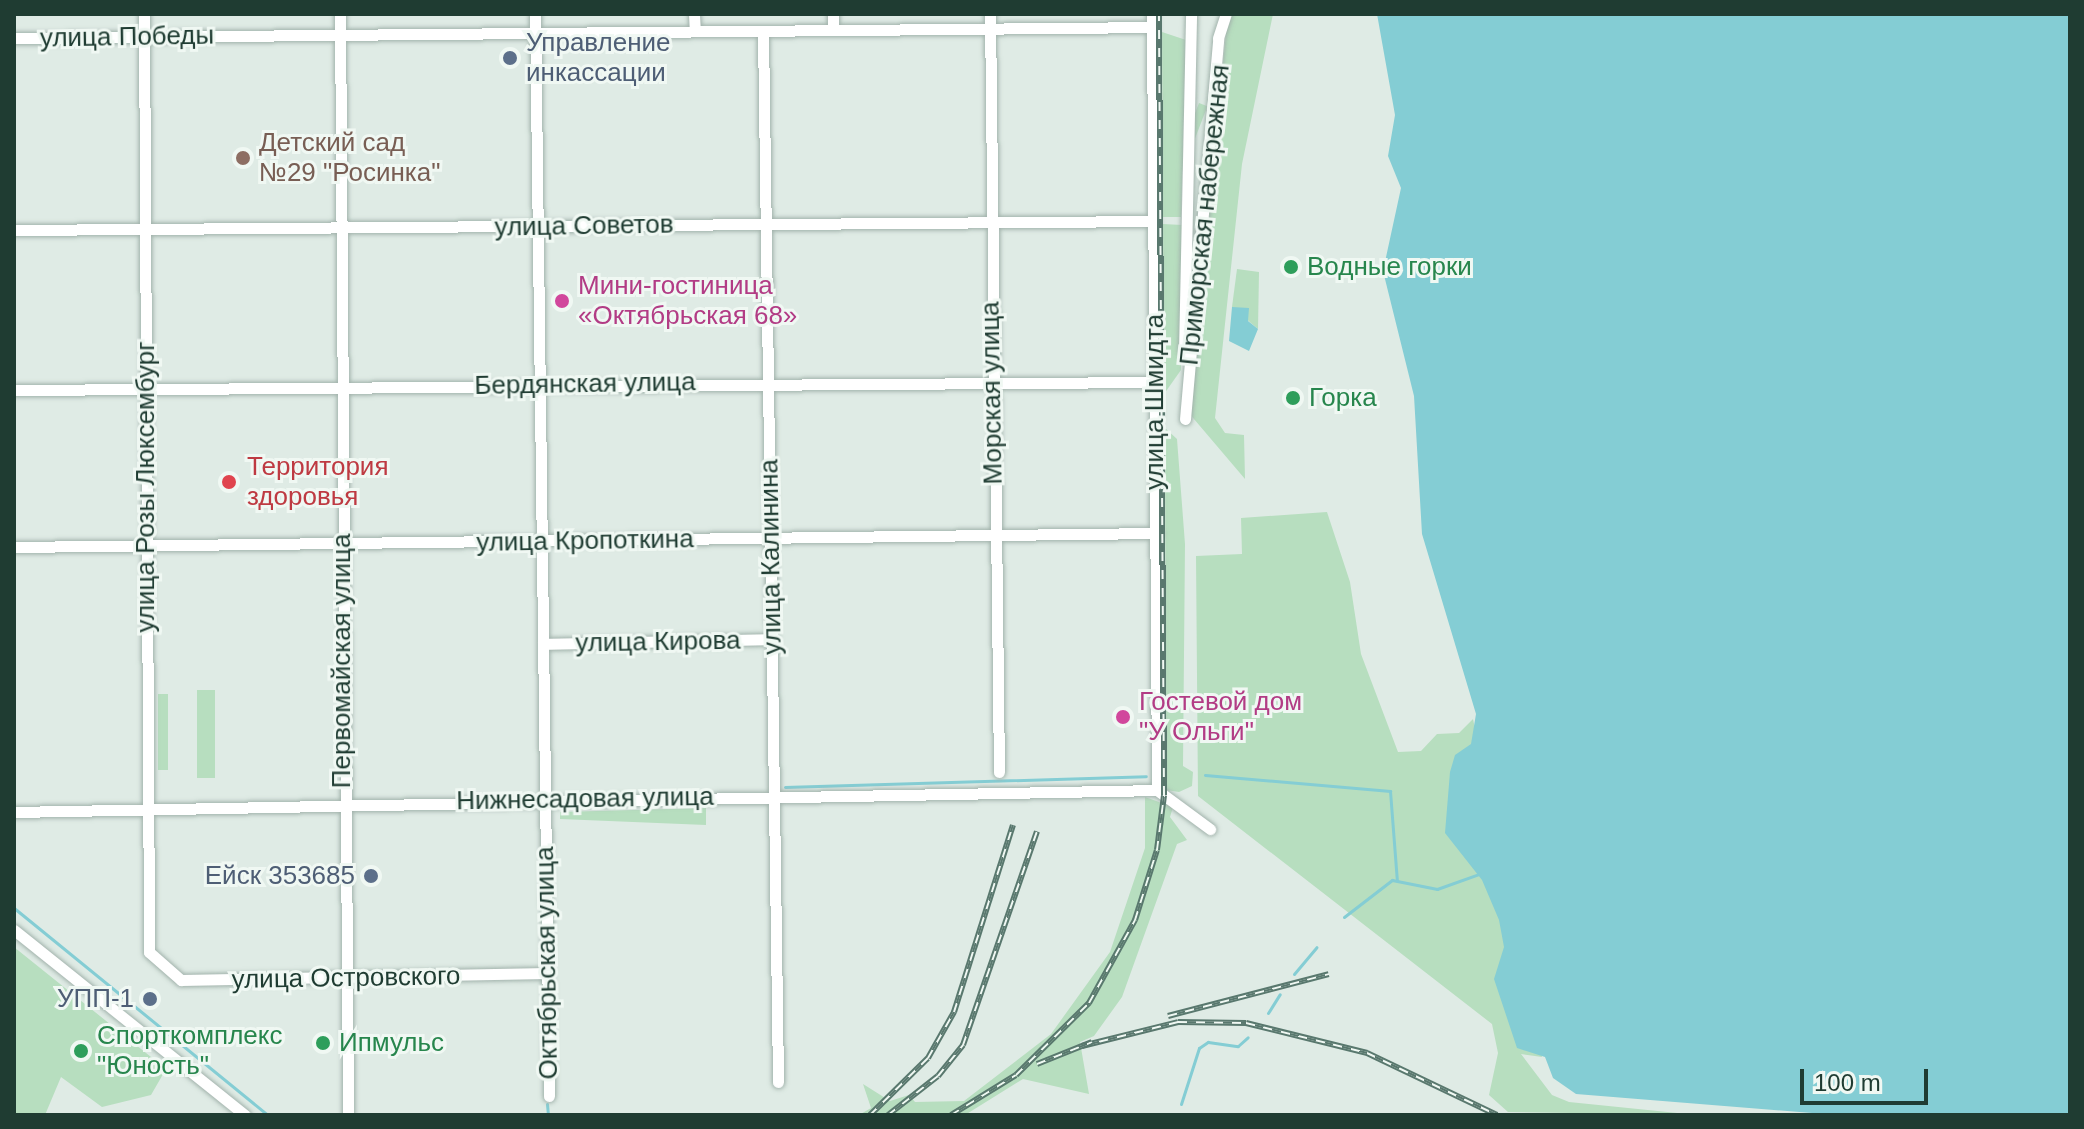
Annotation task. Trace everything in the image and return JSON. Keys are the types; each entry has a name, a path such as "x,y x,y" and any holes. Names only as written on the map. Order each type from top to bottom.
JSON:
{"street":[{"name":"улица Розы Люксембург","path":"144,14 147,809 152,958"},
{"name":"Первомайская улица","path":"340,14 341,545 348,1115"},
{"name":"Октябрьская улица","path":"535,14 549,1096"},
{"path":"694,14 695,31"},
{"path":"833,14 833,30"},
{"name":"Морская улица","path":"990,14 999,772"},
{"path":"1191,14 1184,221 1202,222"},
{"name":"Приморская набережная","path":"1184,221 1185,419 1202,222 1226,14"},
{"name":"улица Победы","path":"14,38 990,28 1152,20"},
{"name":"улица Шмидта","path":"1152,20 1157,790"},
{"name":"улица Калинина","path":"763,31 778,1082"},
{"name":"улица Советов","path":"14,230 1154,221"},
{"name":"Бердянская улица","path":"14,390 769,382 1155,382"},
{"name":"улица Кропоткина","path":"14,547 1157,533"},
{"name":"улица Кирова","path":"543,644 773,639"},
{"path":"1157,790 1210,829"},
{"name":"Нижнесадовая улица","path":"14,812 1157,790"},
{"path":"14,930 245,1115"},
{"name":"улица Островского","path":"152,958 181,980 547,973"}],"green space":[{"path":"1228,14 1273,14 1242,164 1215,418 1225,433 1244,435 1245,479 1188,412"},
{"path":"1162,32 1186,40 1181,217 1163,217"},
{"path":"1199,103 1207,106 1167,211 1159,208"},
{"path":"1163,224 1182,225 1181,370 1164,394"},
{"path":"1237,269 1259,272 1258,329 1232,307"},
{"path":"1165,428 1177,439 1185,544 1183,766 1193,772 1192,786 1179,792 1166,790"},
{"path":"1327,512 1350,582 1361,654 1398,752 1421,751 1437,734 1459,733 1473,719 1542,1057 1521,1054 1552,1095 1569,1102 1697,1115 1508,1112 1489,1095 1498,1053 1492,1024 1198,796 1196,556 1242,554 1241,518"},
{"path":"197,690 215,690 215,778 197,778"},
{"path":"158,694 168,694 168,770 158,770"},
{"path":"1145,797 1173,807 1170,817 1187,840 1177,844 1122,997 1094,1036 1080,1042 1089,1094 1023,1079 965,1115 859,1115 871,1108 863,1084 890,1101 909,1095 915,1102 964,1101 1051,1034 1110,952 1145,848"},
{"path":"706,808 706,825 560,819 560,812"},
{"path":"14,947 166,1069 151,1095 102,1107 61,1077 45,1115 14,1115"}],"water":[{"path":"1377,14 2070,14 2070,1115 1837,1115 1576,1094 1553,1078 1545,1057 1517,1048 1494,979 1504,947 1499,920 1482,880 1445,833 1450,772 1455,755 1471,744 1476,714 1422,534 1414,396 1383,271 1401,188 1388,156 1395,115"},
{"path":"1232,307 1249,308 1248,321 1258,329 1249,351 1229,341"}],"waterway":[{"path":"1205,775 1390,791 1397,881"},
{"path":"785,787 1146,776"},
{"path":"1344,917 1392,880 1437,889 1479,874"},
{"path":"14,908 268,1115"},
{"path":"1294,974 1317,947"},
{"path":"1268,1013 1280,994"},
{"path":"1181,1104 1199,1048 1208,1042 1238,1046 1248,1037"},
{"path":"547,1104 548,1115"}],"railway":[{"path":"951,1115 1016,1075 1089,1003 1135,920 1157,850 1164,795 1159,14"},
{"path":"870,1115 928,1058 954,1012 1013,825"},
{"path":"888,1115 938,1076 963,1045 1037,831"},
{"path":"1168,1016 1329,974"},
{"path":"1082,1046 1178,1022 1246,1023 1367,1053 1497,1115"},
{"path":"1037,1064 1092,1042"}],"place":[{"name":"Управление инкассации","path":"510,58"},
{"name":"Детский сад №29 \"Росинка\"","path":"243,158"},
{"name":"Водные горки","path":"1291,267"},
{"name":"Мини-гостиница «Октябрьская 68»","path":"562,301"},
{"name":"Горка","path":"1293,398"},
{"name":"Территория здоровья","path":"229,482"},
{"name":"Гостевой дом \"У Ольги\"","path":"1123,717"},
{"name":"Ейск 353685","path":"371,876"},
{"name":"УПП-1","path":"150,999"},
{"name":"Ипмульс","path":"323,1043"},
{"name":"Спорткомплекс \"Юность\"","path":"81,1051"}]}
